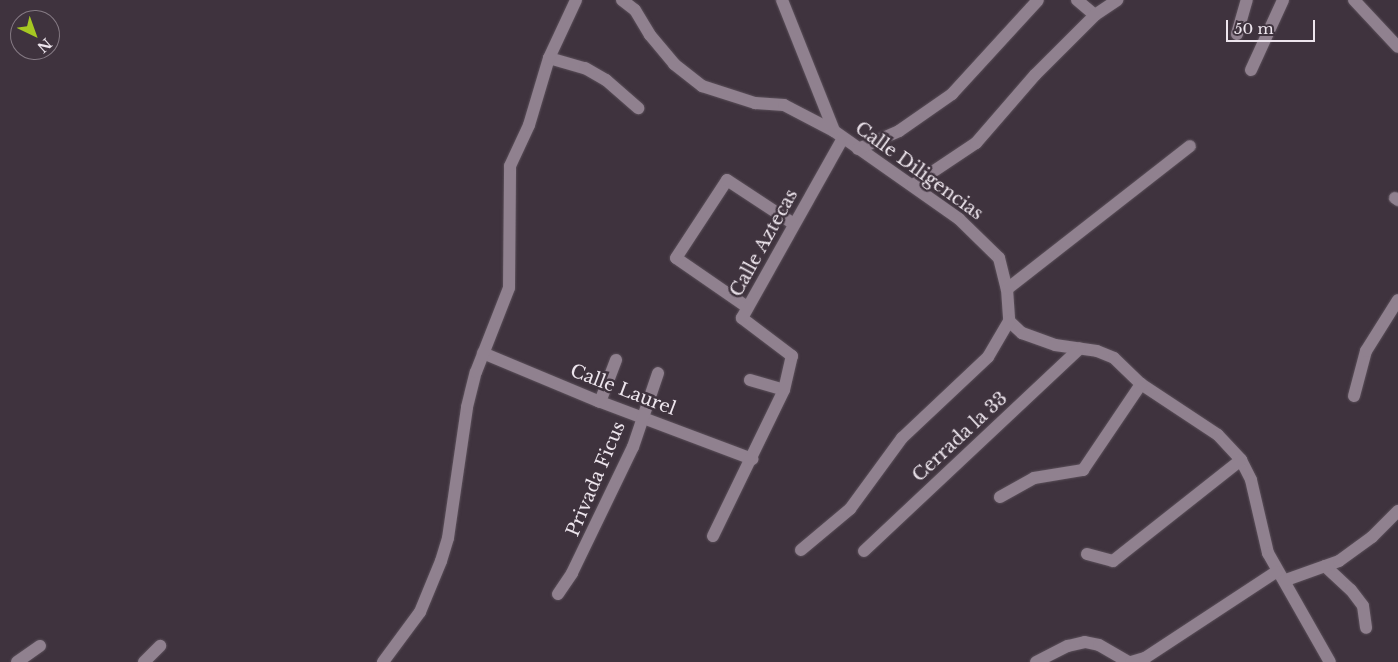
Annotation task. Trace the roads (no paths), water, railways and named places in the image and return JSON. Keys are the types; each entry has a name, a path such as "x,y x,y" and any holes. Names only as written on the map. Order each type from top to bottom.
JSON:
{"street":[{"path":"383,662 420,612 442,561 448,538 460,441 483,352 509,288 510,166 529,125 549,58 576,0"},
{"name":"Calle Diligencias","path":"622,0 635,10 650,35 674,64 702,86 755,103 784,104 839,135 858,150 913,184 981,238 999,258 1007,288 1009,321"},
{"path":"782,0 839,135"},
{"path":"858,150 899,131 952,94 1038,0"},
{"path":"1077,0 1095,15"},
{"path":"913,184 976,143 1036,75 1095,15 1117,0"},
{"path":"1237,34 1247,0"},
{"path":"1252,70 1283,0"},
{"path":"1354,0 1398,47"},
{"path":"549,58 585,68 606,80 638,108"},
{"name":"Calle Aztecas","path":"713,536 784,390 792,356 742,318 794,224 839,135"},
{"path":"1007,288 1190,146"},
{"path":"747,307 676,258 727,180 794,224"},
{"path":"1354,396 1366,350 1398,300"},
{"path":"801,550 850,509 902,438 988,357 1009,321 1036,340 1080,348 1114,358 1140,384 1192,415 1218,435 1241,460 1251,480 1268,553 1330,662"},
{"name":"Cerrada la 33","path":"864,550 1080,348"},
{"name":"Calle Laurel","path":"483,352 600,402 752,459"},
{"path":"600,402 616,360"},
{"name":"Privada Ficus","path":"558,594 599,520 632,447 641,416 658,373"},
{"path":"750,380 784,390"},
{"path":"1000,497 1034,478 1083,470 1140,384"},
{"path":"1086,554 1113,561 1241,460"},
{"path":"1036,662 1068,646 1085,642 1099,645 1129,662 1145,658 1281,576 1339,561 1365,543 1398,511"},
{"path":"1325,566 1351,590 1363,606 1366,628"},
{"path":"16,662 40,646"},
{"path":"144,662 160,646"}]}
